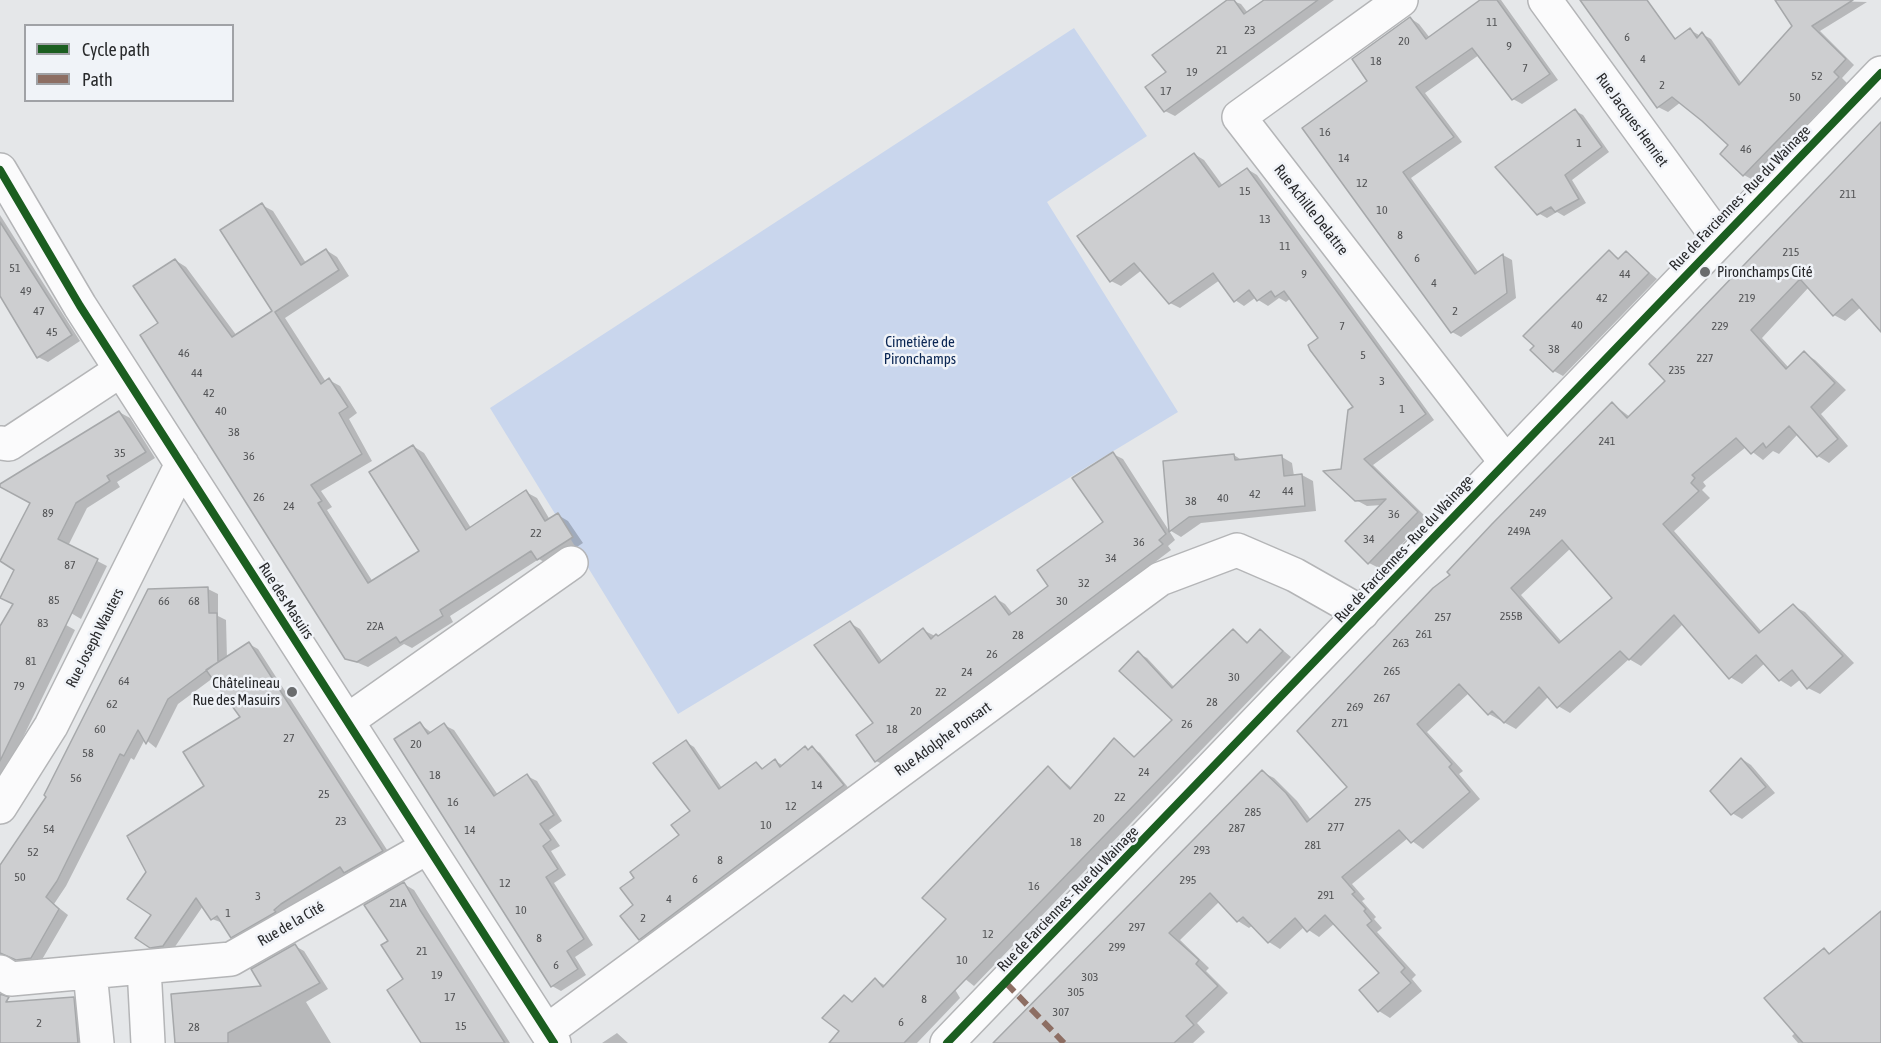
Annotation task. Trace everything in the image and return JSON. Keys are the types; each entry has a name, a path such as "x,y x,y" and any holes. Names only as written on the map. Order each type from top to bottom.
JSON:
{"street":[{"name":"Rue Achille Delattre","path":"1401,0 1239,117 1505,461"},
{"name":"Rue Jacques Henriet","path":"1545,0 1719,239"},
{"name":"Rue de Farciennes - Rue du Wainage","path":"947,1043 1881,73"},
{"name":"Rue des Masuirs","path":"0,170 121,370 550,1037"},
{"path":"0,443 9,444 121,370"},
{"name":"Rue Joseph Wauters","path":"0,807 51,726 182,464"},
{"name":"Rue Adolphe Ponsart","path":"550,1037 1160,579 1237,550 1295,576 1362,613"},
{"path":"347,721 571,563"},
{"name":"Rue de la Cité","path":"0,972 11,979 231,959 428,847"},
{"path":"144,967 148,1043"},
{"path":"90,972 97,1043"}],"green space":[{"name":"Cimetière de Pironchamps","path":"1074,28 1147,136 1047,202 1178,412 678,714 490,408"}],"building":[{"path":"1227,0 1234,0 1244,14 1264,0 1318,0 1164,112 1145,87 1166,72 1152,55"},
{"path":"1480,0 1497,0 1550,74 1512,100 1472,48 1416,87 1454,137 1403,172 1475,274 1503,254 1507,293 1451,333 1302,128 1367,81 1352,59 1410,17 1426,39"},
{"path":"1580,0 1647,0 1675,39 1690,28 1697,38 1702,32 1739,85 1792,26 1775,0 1853,0 1812,26 1846,59 1834,72 1839,77 1743,176 1720,154 1728,145 1672,97 1657,108"},
{"path":"1575,109 1602,147 1565,175 1579,199 1555,212 1551,207 1537,215 1495,167"},
{"path":"1881,122 1881,332 1852,299 1833,316 1800,279 1751,330 1786,369 1804,351 1835,383 1811,407 1838,439 1817,457 1789,426 1766,448 1763,443 1751,454 1736,438 1692,475 1695,478 1691,483 1699,491 1663,524 1759,633 1793,604 1843,656 1807,689 1792,670 1779,681 1756,655 1729,679 1674,615 1629,660 1620,651 1557,708 1539,687 1504,723 1492,711 1488,715 1459,684 1417,724 1452,764 1449,767 1470,792 1411,843 1399,830 1342,877 1355,892 1352,894 1366,909 1364,911 1372,921 1367,925 1405,968 1401,972 1411,983 1378,1012 1359,990 1379,973 1325,915 1307,932 1295,918 1268,943 1243,917 1237,922 1210,893 1169,933 1199,960 1196,964 1218,986 1186,1016 1194,1025 1174,1043 993,1043 1262,770 1286,793 1307,822 1347,787 1297,731 1433,588 1450,575 1447,572 1612,402 1627,418 1665,381 1649,364","holes":["1562,540 1612,598 1559,643 1511,588"]},
{"path":"1194,153 1219,187 1247,168 1426,414 1364,459 1418,512 1368,564 1345,541 1386,499 1355,501 1323,471 1341,469 1348,410 1353,407 1310,350 1308,345 1318,338 1284,291 1275,297 1271,291 1257,301 1249,290 1234,302 1213,273 1169,304 1134,263 1110,282 1077,236"},
{"path":"262,203 301,265 326,249 339,270 275,312 321,384 329,378 348,407 339,413 362,454 311,485 322,501 318,503 368,583 419,551 369,472 413,445 466,530 526,490 545,521 558,513 573,537 537,560 531,551 440,610 443,616 400,643 396,637 357,662 345,659 140,335 158,323 133,286 175,259 232,337 272,311 220,230"},
{"path":"0,222 72,335 37,358 0,296"},
{"path":"1609,250 1618,259 1626,251 1649,273 1553,372 1530,350 1534,346 1523,336"},
{"path":"119,411 146,452 107,476 110,481 76,503 58,539 98,559 0,761 0,626 13,604 0,598 14,570 0,561 30,503 0,487 0,484"},
{"path":"1113,452 1166,534 1159,540 1163,544 875,762 856,735 873,723 814,645 850,621 879,663 923,628 931,639 936,634 938,636 995,596 1009,615 1048,586 1037,570 1103,522 1072,478"},
{"path":"1234,454 1235,460 1282,455 1284,476 1302,474 1305,506 1189,517 1169,532 1163,461"},
{"path":"208,587 209,613 217,613 218,662 168,699 146,744 138,730 124,756 120,754 57,881 46,897 59,909 31,958 16,960 0,953 0,865 46,797 44,795 148,589"},
{"path":"1233,629 1247,643 1260,629 1283,651 904,1043 829,1043 839,1031 822,1018 844,995 852,1002 875,978 883,987 946,919 922,898 1048,766 1070,789 1114,738 1134,757 1172,720 1119,671 1138,651 1172,688"},
{"path":"249,642 383,851 344,873 340,867 281,904 274,910 276,912 231,938 217,916 211,920 196,898 163,946 150,948 135,938 151,915 127,899 146,872 127,836 204,786 183,752 240,717 206,670"},
{"path":"420,722 428,734 444,723 494,796 527,774 554,815 540,824 551,840 543,846 558,869 546,877 584,939 567,951 578,969 551,987 394,739"},
{"path":"686,740 719,789 756,762 762,769 775,759 780,767 805,746 808,750 812,746 844,785 639,940 620,916 633,905 620,888 634,878 630,872 679,835 671,825 690,811 653,763"},
{"path":"1741,758 1766,787 1731,815 1710,791"},
{"path":"404,882 505,1043 421,1043 387,990 403,979 381,945 388,941 364,905"},
{"path":"1881,911 1881,1043 1803,1043 1764,998 1824,948 1829,954"},
{"path":"295,944 320,983 228,1033 228,1043 175,1043 171,994 261,986 251,969"},
{"path":"0,994 9,997 6,1002 74,997 78,1043 0,1043"}],"marked path":[{"path":"1006,983 1064,1043"}],"cycle path":[{"path":"947,1043 1881,73"},
{"path":"0,170 80,306 554,1043"}],"place":[{"name":"Pironchamps Cité","path":"1705,272"},
{"name":"Châtelineau Rue des Masuirs","path":"292,692"}]}
